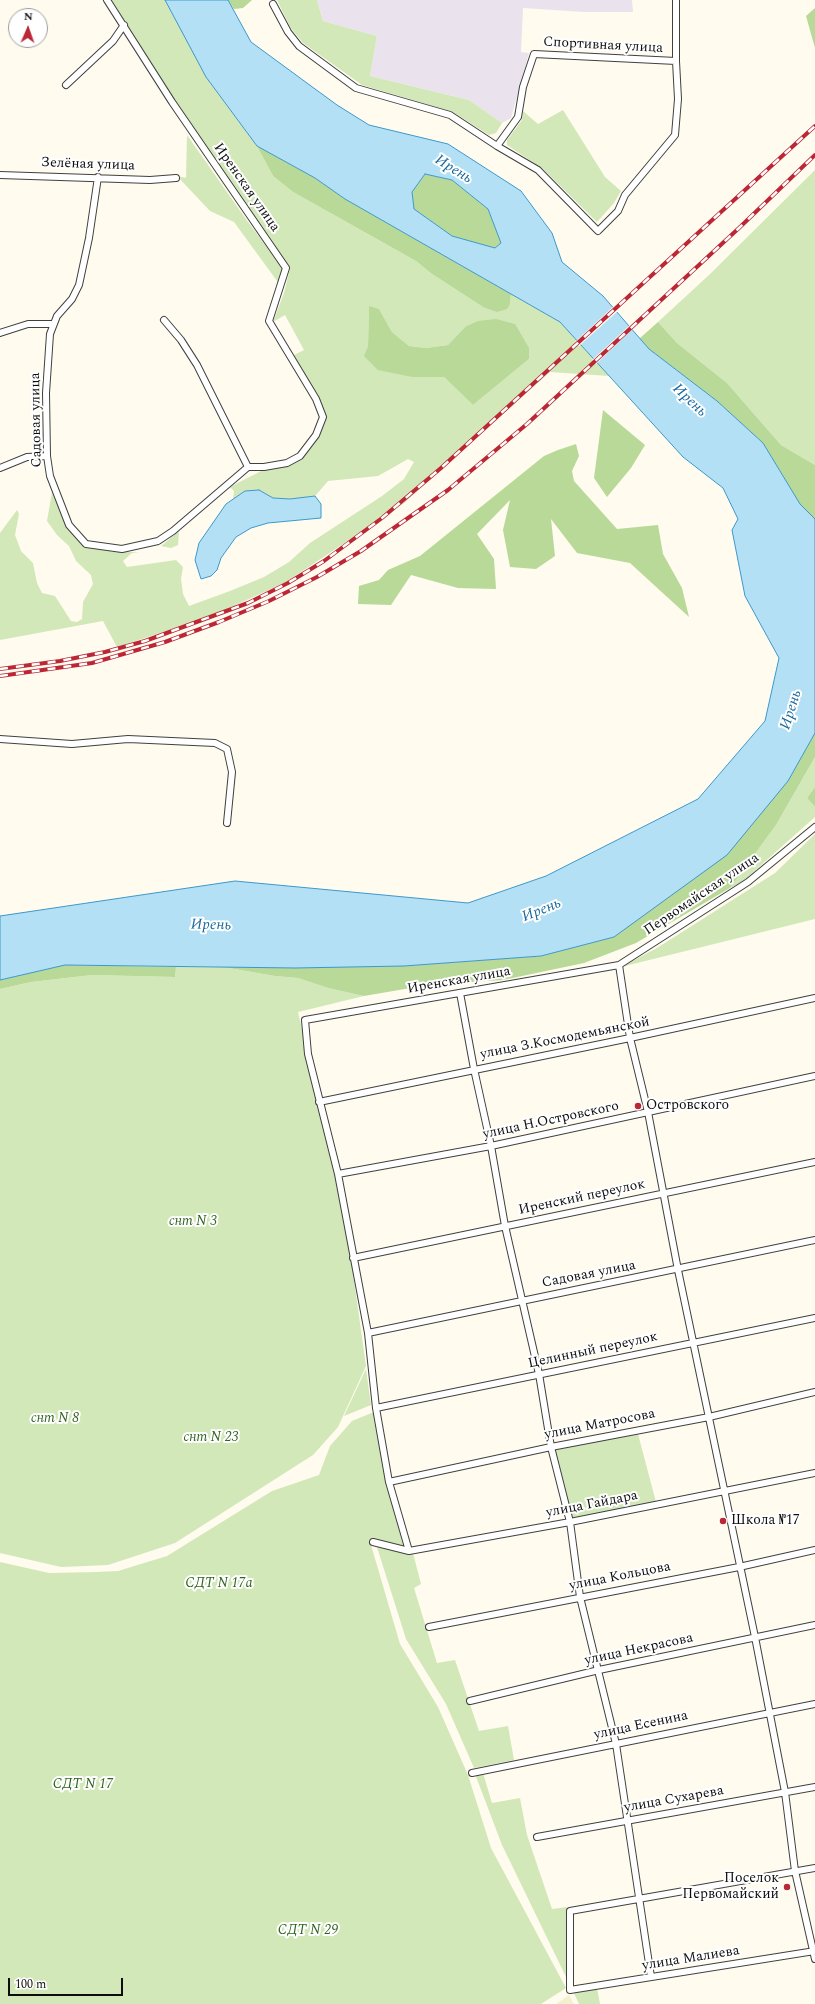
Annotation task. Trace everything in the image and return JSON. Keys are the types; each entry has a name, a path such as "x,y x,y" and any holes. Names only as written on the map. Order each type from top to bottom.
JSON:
{"street":[{"name":"Иренская улица","path":"106,0 124,25 172,102 286,268 269,321 316,399 323,417 316,435 300,456 287,463 264,467 248,467"},
{"path":"273,4 288,32 299,46 356,88 450,115 497,146 538,170 598,231 618,211 625,195 675,136 678,99 676,61 676,0"},
{"path":"66,85 113,41 124,25"},
{"name":"Спортивная улица","path":"497,146 518,117 523,87 534,54 676,61"},
{"name":"Зелёная улица","path":"0,175 98,177 150,180 176,178"},
{"name":"Садовая улица","path":"98,177 89,238 79,285 72,299 56,316 50,334 46,393 47,456 50,476 69,525 86,544 122,549 158,541 173,531 248,467"},
{"path":"164,320 181,340 197,365 248,467"},
{"path":"0,333 28,324 54,324"},
{"path":"0,468 27,457 47,456"},
{"path":"0,739 72,744 128,739 215,743 227,748 232,772 227,823"},
{"name":"Первомайская улица","path":"619,965 748,882 815,827"},
{"name":"Иренская улица","path":"319,1102 308,1054 304,1020 619,965"},
{"path":"619,965 630,1038 648,1112 678,1270 725,1491 785,1792 794,1871 815,1959"},
{"path":"460,993 474,1070 492,1146 505,1226 539,1374 552,1447 570,1522 580,1597 616,1744 651,1977"},
{"name":"улица З.Космодемьянской","path":"319,1102 815,998"},
{"name":"улица Н.Островского","path":"338,1174 492,1146 815,1076"},
{"path":"319,1102 338,1174 368,1333 376,1408 390,1482 409,1551"},
{"name":"Иренский переулок","path":"353,1258 815,1162"},
{"name":"Садовая улица","path":"368,1333 522,1300 678,1270 815,1240"},
{"name":"Целинный переулок","path":"376,1408 815,1318"},
{"name":"улица Матросова","path":"390,1482 552,1447 709,1417 815,1392"},
{"name":"улица Гайдара","path":"373,1542 409,1551 570,1522 815,1473"},
{"name":"улица Кольцова","path":"428,1627 740,1567 815,1550"},
{"name":"улица Некрасова","path":"470,1701 599,1670 815,1625"},
{"name":"улица Есенина","path":"472,1773 769,1712 815,1704"},
{"name":"улица Сухарева","path":"537,1837 815,1787"},
{"path":"639,1900 815,1868"},
{"name":"улица Малиева","path":"639,1900 570,1911 570,1990 814,1951"}],"shaded area":[{"path":"317,0 632,0 633,12 584,12 523,8 521,52 529,53 511,118 502,123 469,100 370,76 377,36 323,21"},
{"path":"569,1995 574,2004 556,2004"}],"green space":[{"path":"165,0 211,84 257,146 273,176 293,192 416,261 432,274 483,307 510,304 511,294 560,322 609,376 550,372 403,504 286,582 227,609 191,623 117,647 103,621 0,640 0,533 17,510 19,514 15,535 21,551 33,563 37,583 42,593 55,596 71,621 77,622 82,619 83,602 93,584 91,575 76,561 69,546 57,535 47,521 52,492 68,528 83,546 115,552 139,552 132,553 123,561 127,567 176,560 183,567 181,579 183,594 189,606 264,577 289,562 310,543 382,496 404,479 414,462 408,459 378,476 328,481 315,496 290,499 273,498 259,490 245,491 233,499 234,491 230,487 265,469 302,457 325,417 290,357 304,350 285,315 273,322 284,293 290,269 258,227 108,1","holes":["369,307 379,309 392,332 409,346 426,348 448,345 465,327 529,359 473,405 444,377 412,377 365,356 368,346"]},
{"path":"228,0 252,0 243,8 234,9"},
{"path":"277,0 317,0 323,21 377,36 370,76 469,100 502,123 496,133 489,135 453,112 362,85 303,43 290,27"},
{"path":"815,8 815,48 806,16"},
{"path":"563,110 605,177 621,191 614,203 597,222 543,169 507,145 507,140 522,120 523,111 538,124"},
{"path":"187,135 248,222 284,269 280,285 234,222 210,211 177,176 186,178"},
{"path":"257,146 315,178 345,199 511,294 510,304 507,309 497,312 483,307 432,274 416,261 293,192 273,176"},
{"path":"815,170 815,465 781,445 727,383 677,343 658,322 709,275"},
{"path":"425,174 452,180 488,209 501,243 495,248 452,236 414,209 412,192"},
{"path":"369,306 379,309 392,332 409,346 426,348 448,345 465,327 478,321 496,319 515,324 529,348 529,359 473,405 444,377 412,377 378,370 364,356 368,346"},
{"path":"658,322 677,343 727,383 781,445 815,465 815,519 800,504 763,443 717,401 649,349 639,339"},
{"path":"603,410 645,445 631,468 607,497 594,478"},
{"path":"576,444 579,456 572,471 574,481 617,529 658,525 663,554 682,588 689,617 630,563 577,553 551,519 555,556 536,569 510,567 503,530 510,500 477,534 494,559 496,589 458,588 411,575 391,605 358,604 359,586 379,580 388,570 420,556 544,456"},
{"path":"179,531 178,545 171,548 161,546"},
{"path":"815,733 815,757 776,825 730,888 636,943 584,963 503,980 428,985 364,996 328,988 298,978 275,976 223,967 404,966 541,956 614,937 788,781"},
{"path":"815,757 815,787 807,798 815,807 815,817 741,883 730,888 776,825"},
{"path":"815,787 815,807 807,798"},
{"path":"815,834 815,919 621,967 657,948 775,873"},
{"path":"65,965 176,967 175,977 92,975 31,982 0,989 0,980"},
{"path":"176,967 223,967 275,976 298,978 328,988 364,996 298,1012 336,1175 351,1259 366,1366 338,1427 313,1455 175,1543 108,1565 61,1567 0,1553 0,989 31,982 92,975 175,977"},
{"path":"366,1369 371,1405 344,1416"},
{"path":"374,1412 387,1484 404,1547 371,1539 371,1545 400,1644 438,1707 468,1775 491,1848 566,1988 541,2004 0,2004 0,1562 49,1573 96,1572 118,1571 167,1556 272,1491 319,1475 330,1446 352,1421"},
{"path":"638,1434 656,1502 572,1519 555,1449"},
{"path":"376,1544 413,1553 421,1584 414,1588 437,1663 455,1660 479,1731 508,1726 514,1760 474,1768 446,1704 406,1639"},
{"path":"483,1773 492,1803 520,1798 527,1835 552,1909 567,1907 568,1981 502,1845 475,1774"},
{"path":"597,1988 600,2004 579,2004 573,1991"}],"water":[{"name":"Ирень","path":"165,0 228,0 251,42 337,105 369,125 448,144 521,191 552,233 562,262 603,296 649,349 717,401 763,443 800,504 815,519 815,733 788,781 727,855 614,937 541,956 404,966 295,968 65,965 0,980 0,916 235,881 468,903 546,876 698,799 765,721 779,658 745,596 732,530 738,519 723,488 683,457 560,322 345,199 315,178 257,146 206,77","holes":["425,174 452,180 488,209 501,243 495,248 452,236 414,209 412,192"]},
{"path":"259,490 273,498 290,499 315,496 321,504 321,518 268,523 251,528 236,537 221,558 217,570 211,576 201,579 195,560 199,543 226,504 245,491"}],"pier":[{"path":"614,306 618,311 579,346 575,342"},
{"path":"630,325 633,329 596,364 592,360"}],"railway":[{"path":"0,669 60,661 105,652 145,641 248,603 288,583 324,561 382,518 441,468 815,126"},
{"path":"0,676 92,663 165,642 269,601 317,577 361,551 448,490 527,424 739,228 815,155"}],"place":[{"name":"Островского","path":"638,1106"},
{"name":"Школа №17","path":"723,1521"},
{"name":"Поселок Первомайский","path":"787,1887"}],"park label":[{"name":"снт N 3","path":"193,1222"},
{"name":"снт N 8","path":"55,1419"},
{"name":"снт N 23","path":"211,1438"},
{"name":"СДТ N 17а","path":"219,1584"},
{"name":"СДТ N 17","path":"83,1785"},
{"name":"СДТ N 29","path":"308,1931"}]}
